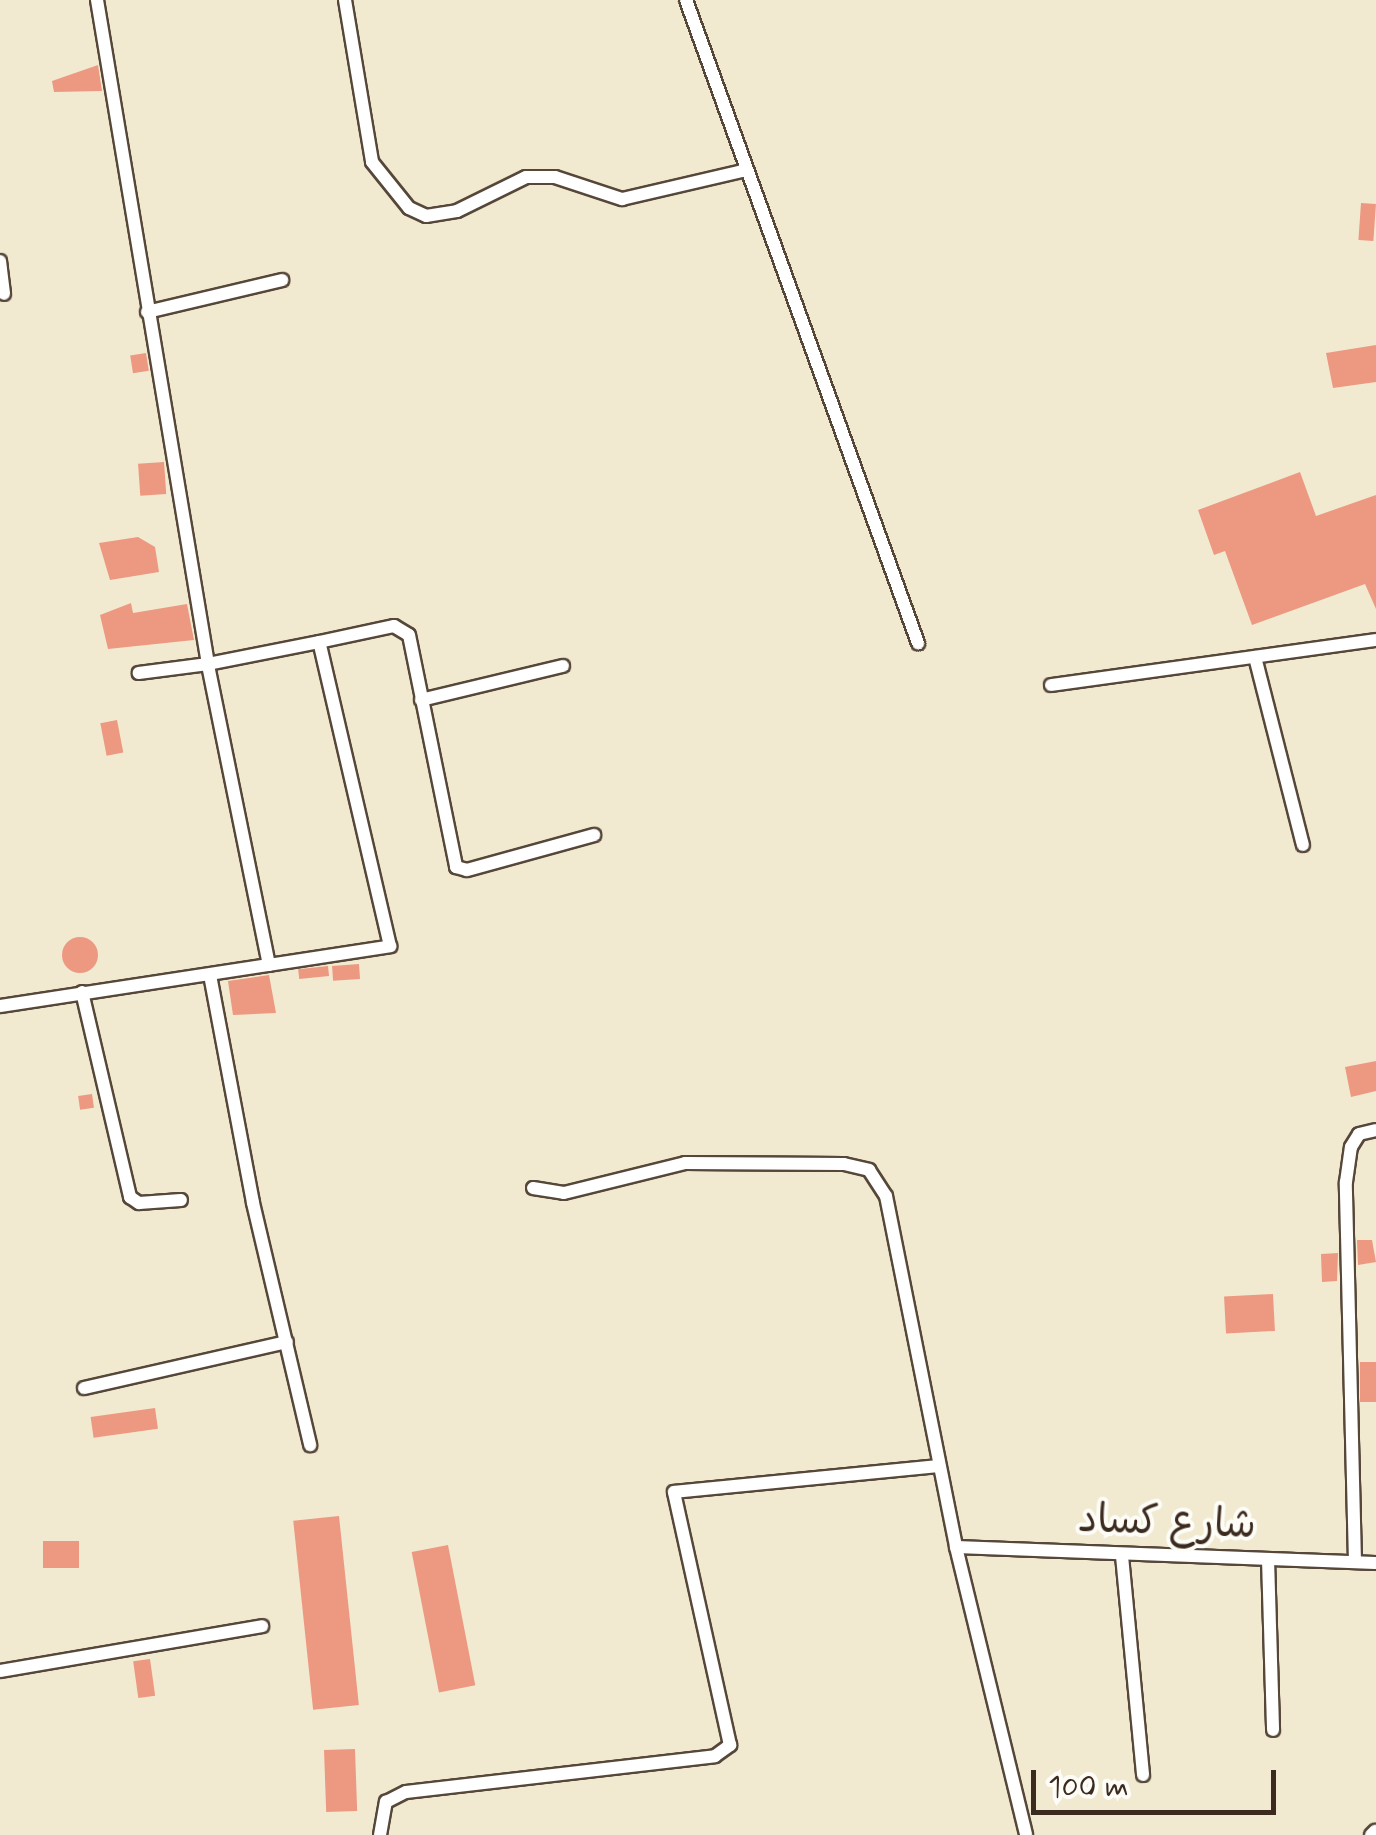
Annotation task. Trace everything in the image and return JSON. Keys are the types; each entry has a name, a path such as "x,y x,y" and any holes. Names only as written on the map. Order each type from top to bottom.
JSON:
{"street":[{"path":"97,0 208,664 270,965"},
{"path":"345,0 372,162 409,208 426,216 457,211 526,177 555,177 622,199 747,170"},
{"path":"686,0 918,643"},
{"path":"0,262 4,294"},
{"path":"148,312 282,280"},
{"path":"139,673 404,628 456,867 467,870 594,835"},
{"path":"1051,685 1376,640"},
{"path":"0,1006 377,952 394,940 319,642"},
{"path":"1255,657 1303,846"},
{"path":"421,700 562,666"},
{"path":"210,975 253,1203 310,1445"},
{"path":"82,992 130,1197 139,1203 181,1200"},
{"path":"1356,1562 1346,1182 1351,1147 1360,1134 1376,1130"},
{"path":"533,1188 564,1193 685,1163 844,1164 869,1170 886,1196 938,1466 1026,1835"},
{"path":"84,1388 287,1342"},
{"path":"380,1835 386,1802 406,1792 715,1756 730,1745 674,1492 938,1466"},
{"name":"شارع كساد","path":"956,1547 1122,1556 1376,1562"},
{"path":"1122,1556 1143,1775"},
{"path":"1268,1558 1272,1730"},
{"path":"0,1672 262,1626"}],"building":[{"path":"98,65 102,91 54,92 52,81"},
{"path":"1361,203 1376,204 1373,241 1358,240"},
{"path":"1376,345 1376,382 1333,388 1326,353"},
{"path":"146,353 149,371 133,373 130,356"},
{"path":"164,462 166,494 140,496 138,464"},
{"path":"1300,472 1316,516 1376,495 1376,609 1365,584 1252,625 1225,551 1214,555 1198,510"},
{"path":"138,537 155,547 159,572 110,580 99,543"},
{"path":"131,603 133,613 187,604 194,640 108,649 100,615"},
{"path":"117,720 123,752 107,756 100,723"},
{"path":"80,937 93,942 98,955 93,968 80,973 67,968 62,955 67,942"},
{"path":"359,964 360,979 333,981 332,966"},
{"path":"328,966 329,976 299,979 298,969"},
{"path":"269,975 276,1013 233,1015 228,981"},
{"path":"1376,1061 1376,1091 1351,1097 1345,1067"},
{"path":"92,1094 94,1108 80,1110 78,1096"},
{"path":"1357,1240 1372,1240 1376,1262 1358,1265"},
{"path":"1338,1253 1337,1281 1322,1282 1321,1254"},
{"path":"1273,1294 1275,1331 1226,1334 1224,1297"},
{"path":"1360,1362 1376,1362 1376,1402 1360,1402"},
{"path":"155,1408 158,1429 94,1438 91,1417"},
{"path":"339,1516 359,1705 313,1710 293,1521"},
{"path":"43,1541 79,1541 79,1568 43,1568"},
{"path":"448,1545 475,1685 439,1692 412,1552"},
{"path":"150,1659 155,1696 138,1698 133,1661"},
{"path":"355,1749 357,1811 326,1812 324,1750"}]}
